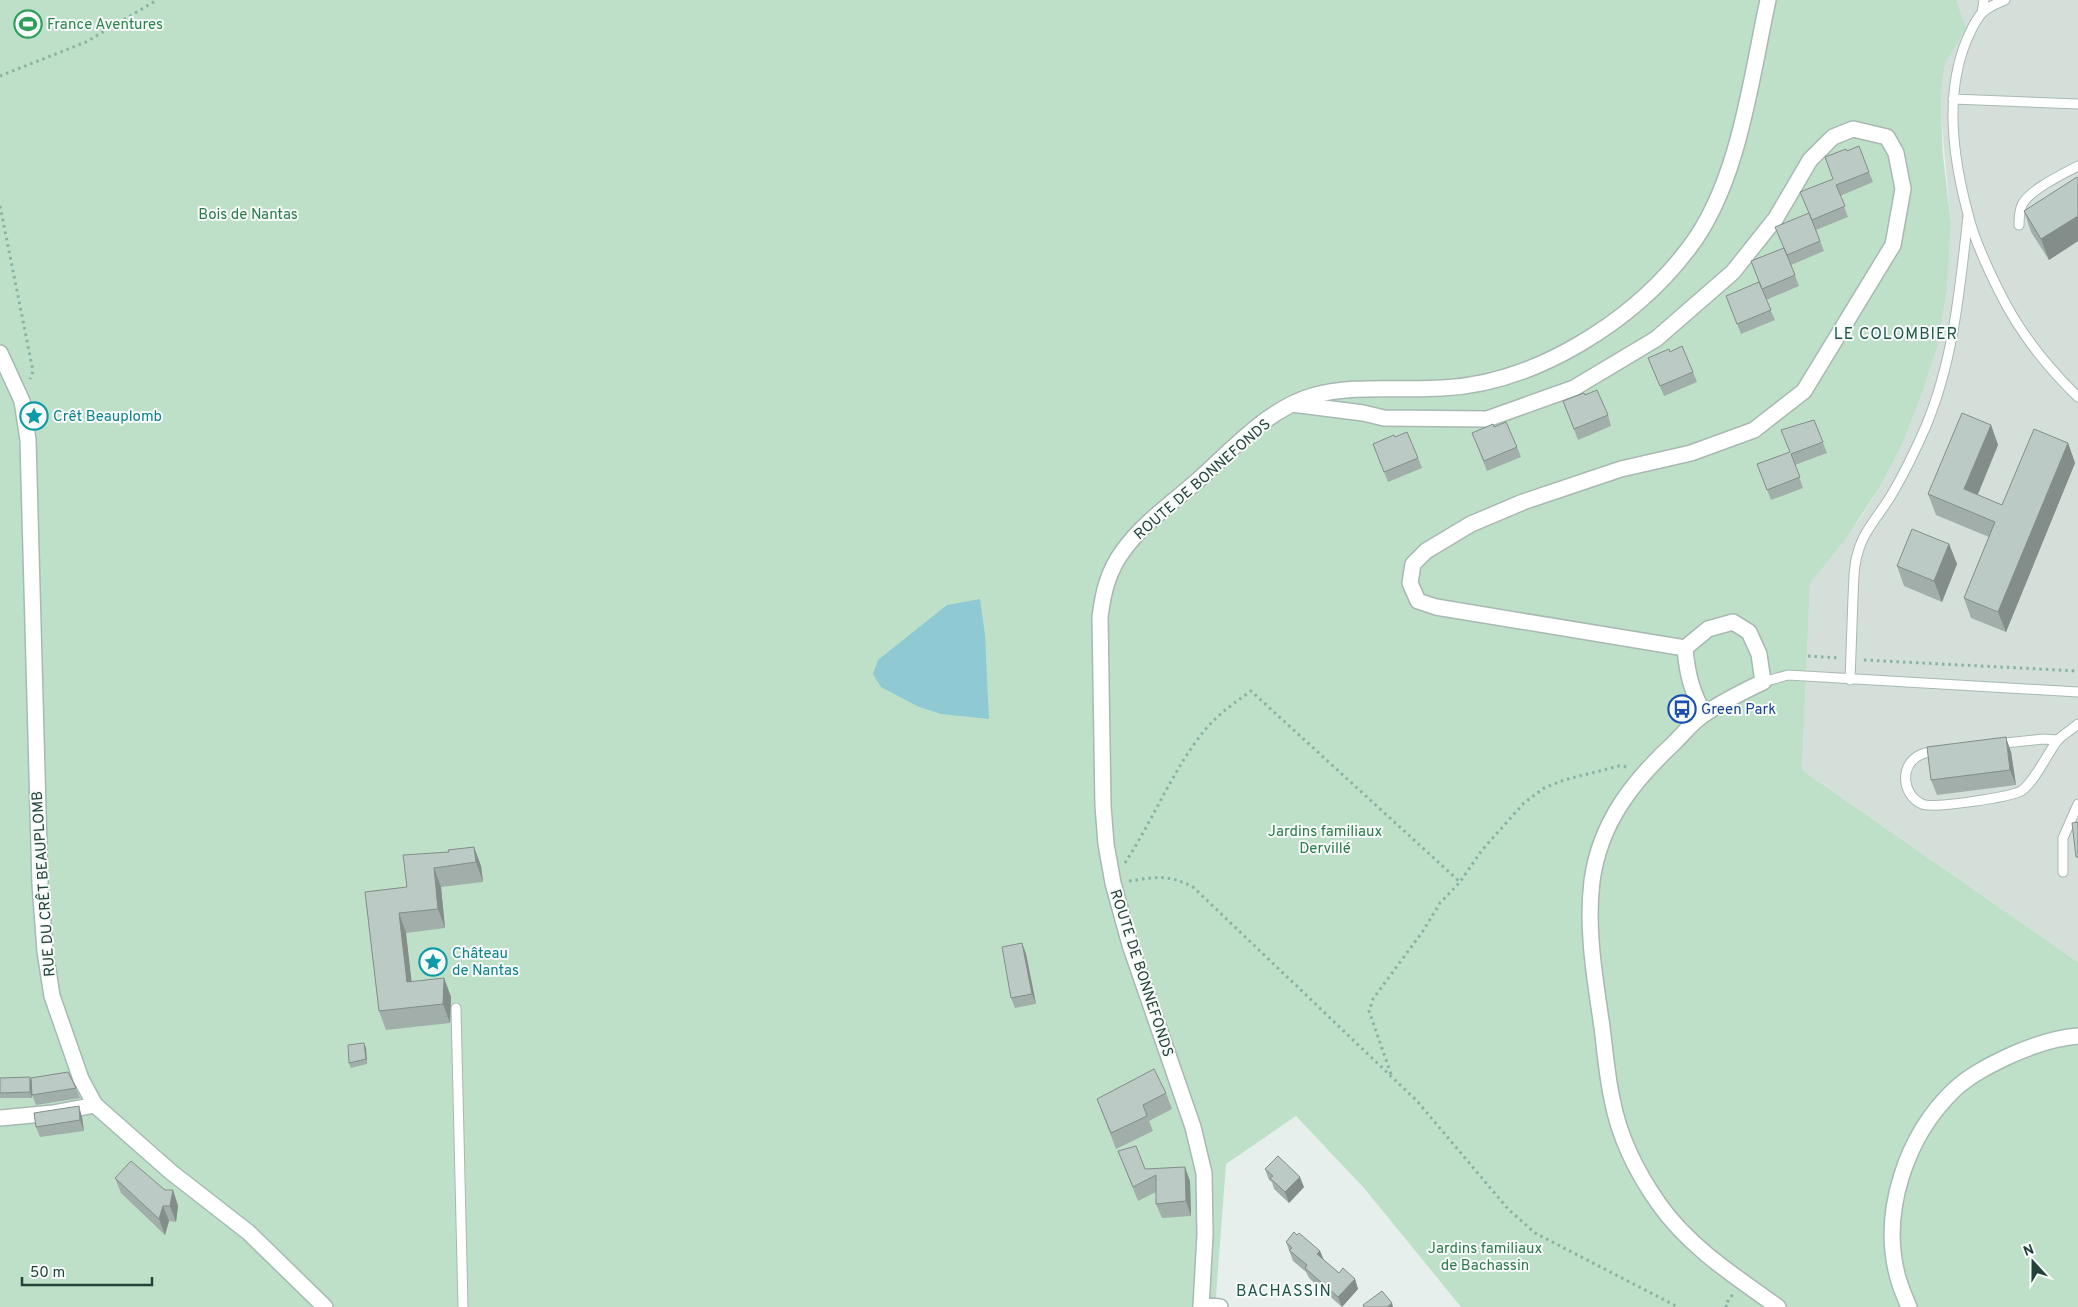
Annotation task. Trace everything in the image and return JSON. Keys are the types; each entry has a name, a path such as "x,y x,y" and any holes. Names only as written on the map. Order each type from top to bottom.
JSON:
{"street":[{"name":"ROUTE DE BONNEFONDS","path":"1201,1306 1205,1235 1204,1173 1193,1127 1130,945 1112,883 1106,844 1103,806 1100,617 1102,594 1110,572 1122,552 1141,530 1264,422 1292,404 1334,391 1444,388 1511,376 1538,365 1581,343 1621,315 1646,294 1690,247 1706,221 1723,184 1737,145 1768,0"},
{"path":"1292,404 1363,412 1384,418 1487,419 1574,388 1656,339 1733,272 1776,218 1810,160 1833,137 1853,129 1887,137 1896,153 1903,189 1893,245 1804,391 1754,430 1691,453 1621,469 1523,502 1471,524 1426,551 1413,564 1410,584 1418,601 1436,607 1685,648 1708,629 1733,622 1750,632 1759,654 1763,682 1728,699 1704,714 1647,768 1630,788 1613,816 1599,848 1592,881 1590,929 1612,1099 1627,1148 1659,1205 1680,1229 1742,1282 1778,1307"},
{"name":"RUE DU CRÊT BEAUPLOMB","path":"0,353 22,400 28,440 38,820 45,951 52,996 67,1043 81,1079 95,1105 171,1172 248,1232 325,1307"},
{"path":"1685,648 1686,672 1696,700 1704,714"},
{"path":"1909,1307 1898,1278 1893,1244 1894,1213 1900,1180 1912,1148 1930,1117 1955,1089 1986,1066 2029,1047 2078,1036"},
{"path":"0,1118 53,1113 95,1105"},
{"path":"1201,1306 1220,1307"}],"lane":[{"path":"1982,13 1984,0"},
{"path":"2000,1 1982,13 1971,29 1956,71 1953,99 1955,138 1968,216 1988,265 2010,310 2045,361 2078,397"},
{"path":"1953,99 2078,104"},
{"path":"2019,225 2019,214 2023,204 2030,195 2078,166"},
{"path":"1850,680 1857,553 1867,533 1892,494 1910,459 1926,425 1940,386 1950,348 1960,288 1968,216"},
{"path":"1763,682 1788,675 2078,692"},
{"path":"1947,750 1920,755 1914,759 1908,768 1905,776 1909,791 1914,798 1925,805 1937,806 2005,796 2023,790 2058,740 2078,724"},
{"path":"1985,746 2043,739 2058,740"},
{"path":"2063,872 2063,838 2078,804"},
{"path":"456,1008 462,1307"}],"path":[{"path":"0,76 86,42 157,0"},
{"path":"0,206 33,371 22,400"},
{"path":"1808,656 2078,670"},
{"path":"1112,883 1145,832 1173,778 1204,731 1222,712 1251,691 1382,813 1460,882"},
{"path":"1391,1074 1369,1011 1373,999 1423,931 1440,903 1460,882 1482,850 1524,803 1544,788 1564,780 1619,766 1647,768"},
{"path":"1112,883 1158,877 1176,879 1193,887 1353,1041 1391,1074 1417,1101 1508,1209 1535,1233 1678,1307"}],"shaded area":[{"path":"1919,0 2078,0 2078,962 1802,770 1810,582 1846,539 1865,511 1903,443 1937,348 1947,291 1951,223 1941,114 1945,64"}],"green space":[{"path":"0,0 1956,0 1966,28 1945,64 1942,83 1943,156 1951,223 1947,291 1937,348 1903,443 1881,485 1846,539 1810,583 1802,770 2078,962 2078,1307 1461,1307 1364,1188 1296,1116 1226,1164 1216,1296 1218,1307 0,1307"}],"water":[{"path":"980,599 985,635 989,719 941,714 919,707 881,687 873,674 878,660 947,605"}],"building":[{"path":"1859,146 1869,172 1836,185 1845,206 1812,220 1800,192 1833,179 1825,157"},
{"path":"2077,177 2078,216 2041,239 2024,211"},
{"path":"1809,213 1820,241 1787,255 1775,227"},
{"path":"1784,248 1795,275 1762,289 1751,261"},
{"path":"1759,282 1771,310 1737,324 1726,296"},
{"path":"1682,346 1693,372 1660,386 1648,358 1669,349 1670,352"},
{"path":"1597,390 1608,415 1574,429 1563,401"},
{"path":"1962,413 1991,425 1964,489 2002,505 2034,429 2068,443 1998,612 1964,598 1995,522 1928,494"},
{"path":"1814,420 1823,442 1791,454 1800,477 1767,490 1757,464 1790,452 1781,430"},
{"path":"1506,422 1517,447 1484,461 1472,433 1493,424 1494,427"},
{"path":"1407,432 1418,458 1384,472 1373,444"},
{"path":"1912,529 1949,544 1934,581 1897,566"},
{"path":"2006,737 2010,770 1931,780 1927,747"},
{"path":"2078,822 2078,857 2076,857 2072,823"},
{"path":"474,847 476,862 434,868 438,909 399,913 407,982 444,978 443,1004 379,1011 365,892 407,887 403,855 449,852 448,850"},
{"path":"1022,943 1032,994 1011,998 1002,947"},
{"path":"364,1043 366,1059 349,1063 348,1045"},
{"path":"1154,1069 1166,1093 1143,1105 1147,1116 1111,1133 1097,1099"},
{"path":"68,1072 76,1088 32,1095 31,1078"},
{"path":"30,1077 30,1092 0,1093 0,1078"},
{"path":"79,1106 80,1120 36,1127 34,1113"},
{"path":"1136,1146 1145,1169 1185,1167 1186,1201 1156,1204 1156,1175 1133,1187 1118,1151"},
{"path":"1278,1156 1300,1177 1285,1192 1270,1178 1273,1176 1265,1169"},
{"path":"131,1161 165,1190 173,1190 170,1206 163,1206 159,1219 115,1178"},
{"path":"1294,1232 1297,1235 1299,1233 1320,1251 1317,1254 1339,1273 1343,1268 1355,1279 1338,1297 1305,1268 1307,1265 1289,1250 1292,1248 1286,1242"},
{"path":"1382,1291 1392,1303 1387,1307 1364,1307 1363,1305"}],"place":[{"name":"France Aventures","path":"28,24"},
{"name":"Crêt Beauplomb","path":"34,416"},
{"name":"Green Park","path":"1682,709"},
{"name":"Château de Nantas","path":"433,962"}],"district":[{"name":"LE COLOMBIER","path":"1896,333"},
{"name":"BACHASSIN","path":"1284,1290"}],"park label":[{"name":"Bois de Nantas","path":"248,214"},
{"name":"Jardins familiaux Dervillé","path":"1325,840"},
{"name":"Jardins familiaux de Bachassin","path":"1485,1256"}]}
